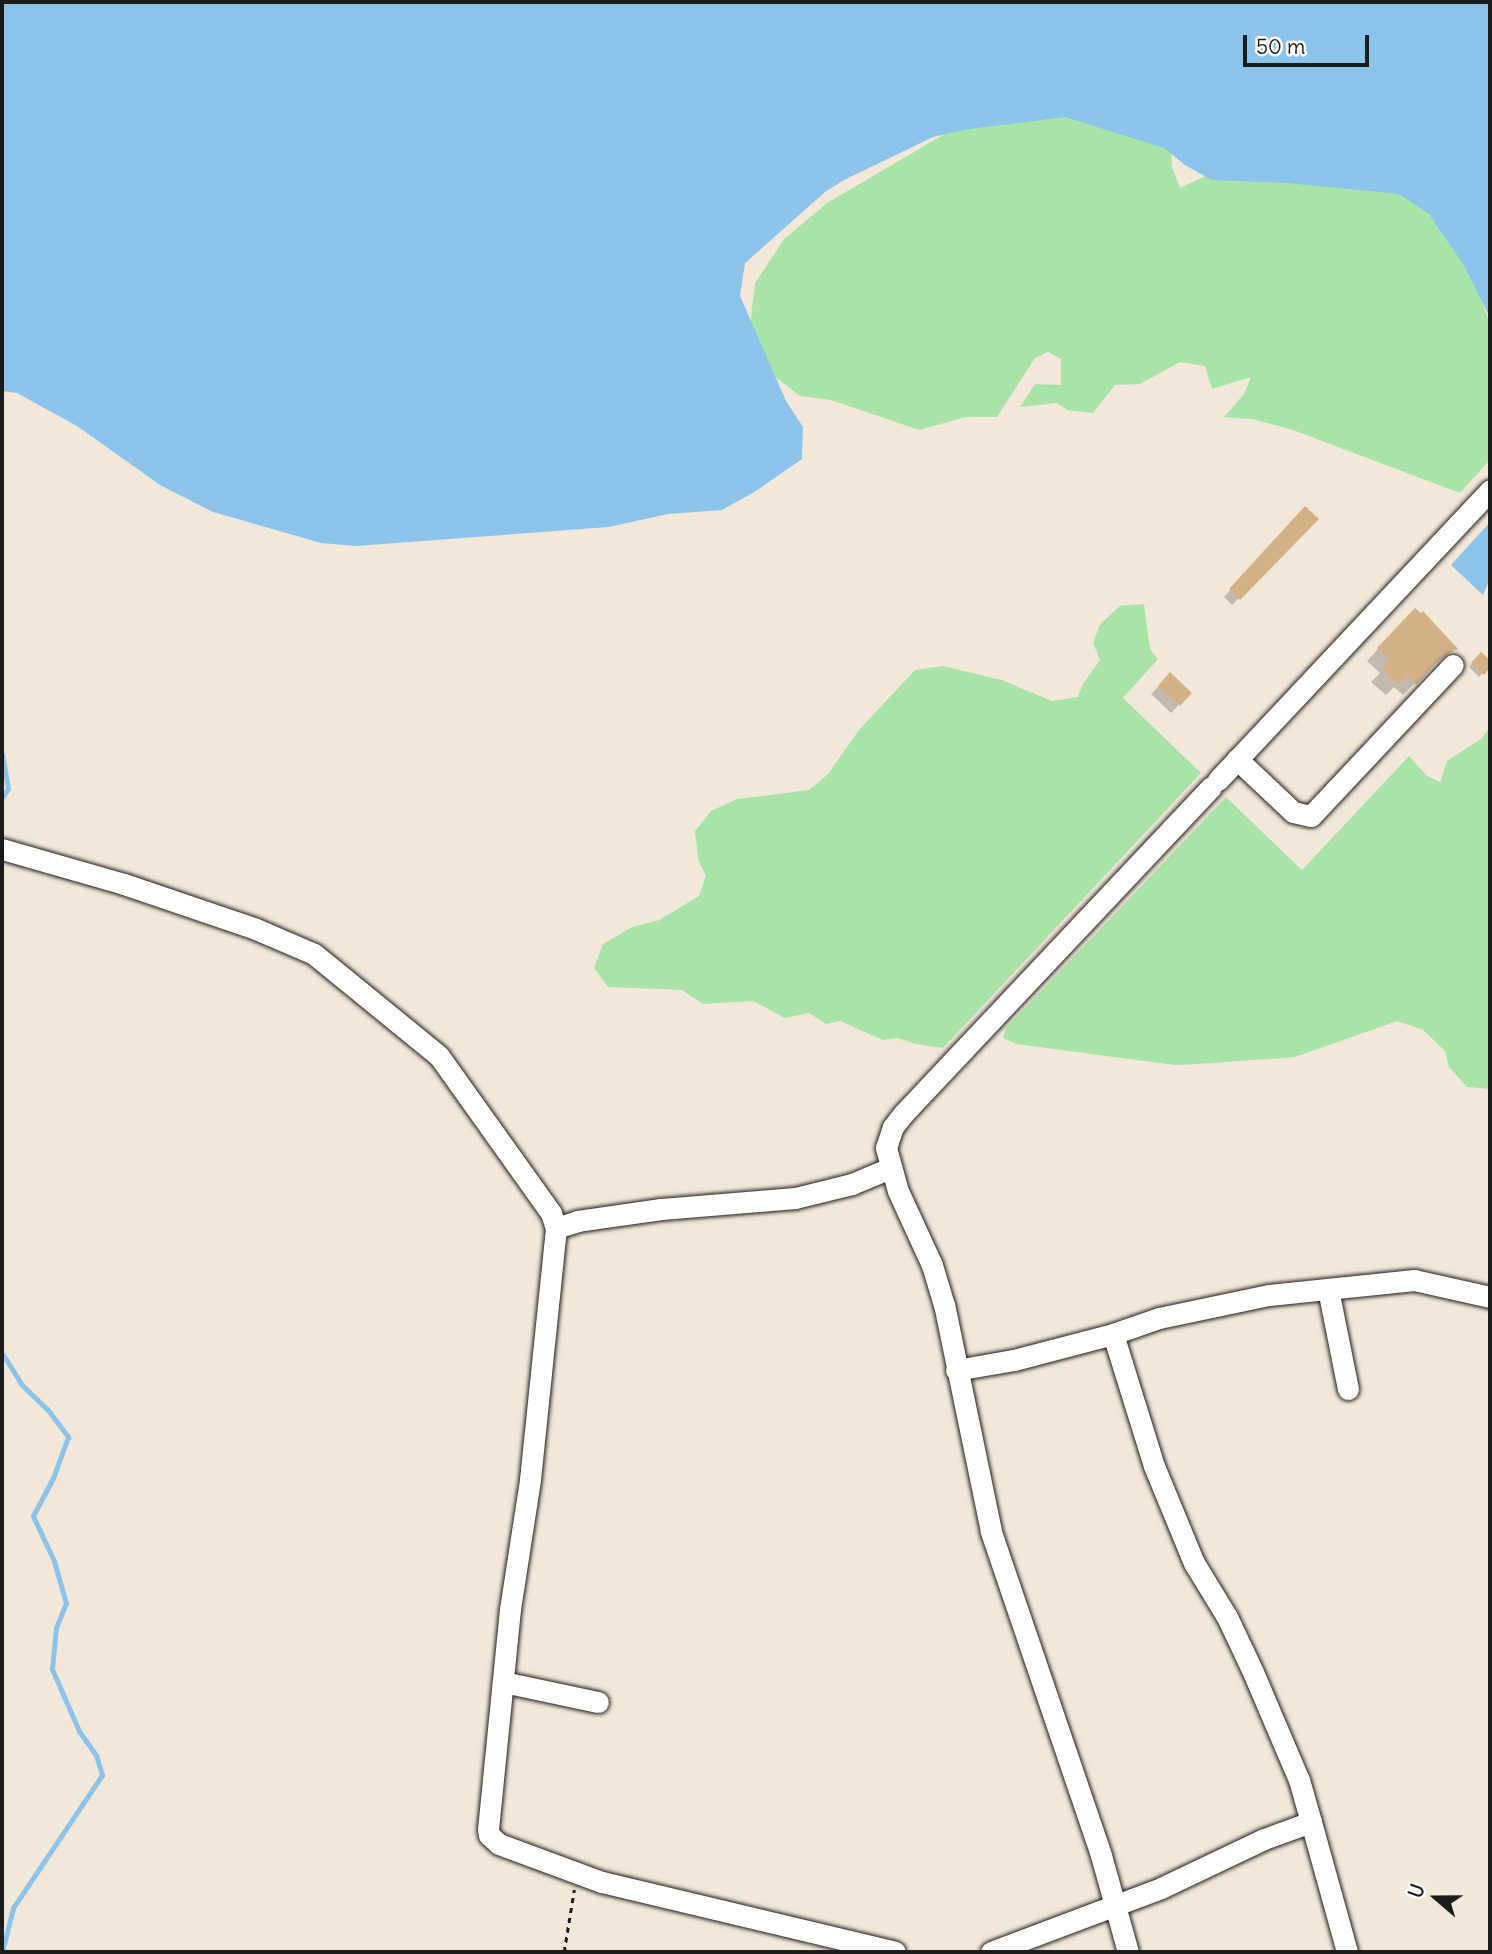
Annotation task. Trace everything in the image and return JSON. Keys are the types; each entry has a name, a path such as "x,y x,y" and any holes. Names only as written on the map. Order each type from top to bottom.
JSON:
{"street":[{"path":"1128,1952 1116,1906 1044,1684 990,1531 932,1265 890,1168 886,1149 893,1128 904,1113 1414,575 1490,490"},
{"path":"1237,760 1293,811 1311,816 1453,665"},
{"path":"2,849 124,884 256,929 314,954 439,1056 551,1213 556,1228 530,1480 519,1546 503,1682 489,1835 499,1844 577,1874 805,1933 895,1952"},
{"path":"556,1228 578,1221 661,1209 794,1198 852,1184 890,1168"},
{"path":"956,1370 1014,1360 1113,1334 1159,1318 1236,1301 1414,1280 1490,1297"},
{"path":"1328,1289 1348,1389"},
{"path":"1113,1334 1154,1466 1194,1563 1227,1617 1299,1780 1347,1952"},
{"path":"503,1682 598,1702"},
{"path":"991,1952 1116,1906 1311,1822"}],"path":[{"path":"565,1952 577,1874"}],"green space":[{"path":"1063,110 1171,140 1172,167 1180,188 1212,173 1280,153 1428,202 1462,251 1490,323 1490,460 1460,493 1293,430 1252,419 1224,417 1244,394 1251,377 1212,389 1205,366 1180,362 1140,384 1115,385 1093,413 1067,410 1057,403 1020,407 1035,384 1061,385 1061,359 1048,352 1035,358 997,417 966,417 919,430 831,400 800,396 773,375 750,336 752,308 755,283 784,239 827,203 967,121"},
{"path":"1144,604 1150,649 1158,659 1123,698 1201,773 943,1048 898,1038 883,1040 840,1021 826,1024 809,1013 785,1018 753,1001 703,1004 682,990 608,987 594,968 603,944 632,927 659,920 699,896 706,876 698,859 695,831 711,811 737,799 809,790 828,774 859,730 915,670 943,666 1002,680 1052,701 1078,697 1083,684 1100,660 1093,643 1100,624 1120,606"},
{"path":"1490,727 1490,1089 1467,1087 1449,1067 1445,1051 1423,1030 1397,1021 1295,1057 1175,1065 1016,1044 1003,1038 1006,1028 1226,797 1302,870 1409,756 1427,776 1440,782 1447,761 1481,739"}],"water":[{"path":"2,2 1490,2 1490,318 1465,267 1429,214 1399,194 1287,183 1212,180 1185,165 1164,148 1065,117 969,129 933,137 844,180 825,192 745,263 740,296 786,401 803,427 802,459 756,491 722,510 668,514 609,527 356,546 321,543 213,512 160,485 77,426 17,393 2,391"},
{"path":"1490,522 1490,578 1483,595 1451,565"}],"building":[{"path":"1305,506 1319,519 1240,600 1229,589"},
{"path":"1415,608 1421,613 1423,611 1458,649 1443,656 1416,685 1407,676 1399,685 1382,669 1390,660 1377,648"},
{"path":"1481,652 1490,660 1490,668 1484,675 1471,663"},
{"path":"1170,672 1192,693 1180,706 1158,686"}],"waterway":[{"path":"2,754 8,788 2,798"},
{"path":"2,1353 21,1384 48,1410 68,1437 53,1478 33,1516 54,1561 66,1603 56,1628 52,1669 79,1731 96,1755 102,1775 13,1908 2,1952"}]}
